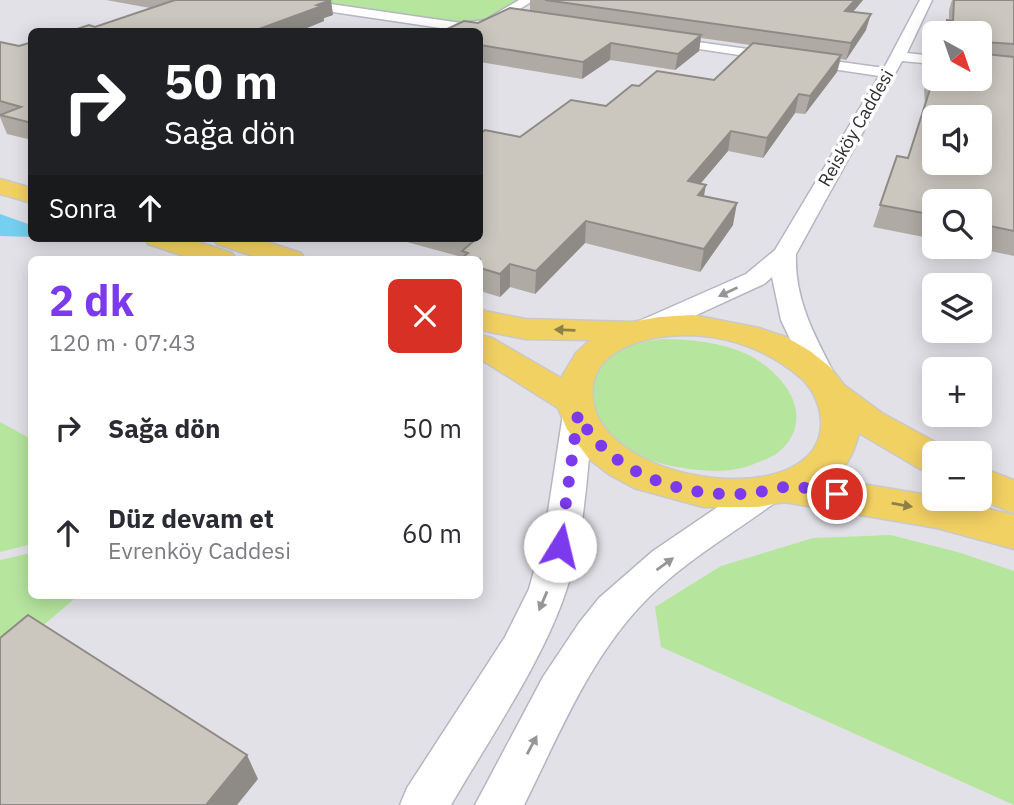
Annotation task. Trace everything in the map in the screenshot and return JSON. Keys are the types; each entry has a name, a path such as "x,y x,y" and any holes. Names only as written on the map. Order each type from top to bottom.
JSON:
{"main road":[{"path":"0,166 28,175"},
{"path":"0,186 28,195"},
{"path":"170,242 213,256"},
{"path":"239,242 282,256"},
{"path":"483,321 525,328 640,330 694,325 749,335 783,349 813,369 828,387 869,422 922,452"},
{"path":"640,330 612,340 590,356 576,377 576,408 590,435 610,455 647,477 670,485 705,492 742,494 775,489 818,470 838,447 842,420 828,387"},
{"path":"483,347 576,408"},
{"path":"992,488 1014,498"},
{"path":"775,489 937,512 1014,532"}],"street":[{"path":"279,0 446,26 479,25 528,0"},
{"name":"Reisköy Caddesi","path":"640,330 755,279 784,254 898,56 926,0"},
{"path":"503,15 531,19"},
{"path":"640,36 887,73"},
{"path":"898,56 922,59"},
{"path":"784,254 783,281 787,304 828,387"},
{"path":"424,805 519,650 548,589 563,531 576,408"},
{"path":"499,805 567,679 613,611 655,571 775,489"}],"shaded area":[{"path":"0,0 1014,0 1014,805 0,805"}],"green space":[{"path":"295,0 521,0 489,18 463,24"},
{"path":"661,339 728,347 749,355 774,373 792,397 796,411 796,424 791,438 780,451 743,468 699,470 667,465 644,457 623,446 611,435 592,409 590,381 596,368 610,355 622,349"},
{"path":"0,422 28,437 28,545 0,552"},
{"path":"891,535 961,553 1014,571 1014,805 661,647 655,607 721,566 813,538"},
{"path":"28,554 28,599 74,599 0,662 0,560"}],"water":[{"path":"0,214 28,224 28,237 0,236"}],"building":[{"path":"175,0 331,0 317,5 322,6 262,28 80,28 89,25 95,27"},
{"path":"545,0 855,0 845,11 871,14 851,43"},
{"path":"954,0 1014,0 1014,44 992,43 992,21 953,21"},
{"path":"510,8 701,35 678,54 611,43 583,62 483,45 483,28 449,28 464,21 478,23"},
{"path":"0,42 19,46 28,43 28,122 0,115 21,107 0,101"},
{"path":"753,43 841,55 810,96 799,94 767,138 731,131 688,181 706,185 698,195 737,203 704,249 586,221 536,271 510,264 500,274 483,269 483,256 464,256 468,253 462,251 472,242 483,242 485,130 520,137 571,100 606,106 632,85 639,86 657,71 714,80"},
{"path":"992,55 1014,57 1014,231 992,226 992,189 922,189 922,213 880,205 897,156 908,158 922,114 922,175 992,175 992,105 925,105 929,91 992,91"},
{"path":"28,615 247,755 206,805 0,805 0,638"}],"route":[{"path":"560,546 578,414 585,428 610,455 627,467 670,485 718,494 765,492 786,487 837,494"}]}
